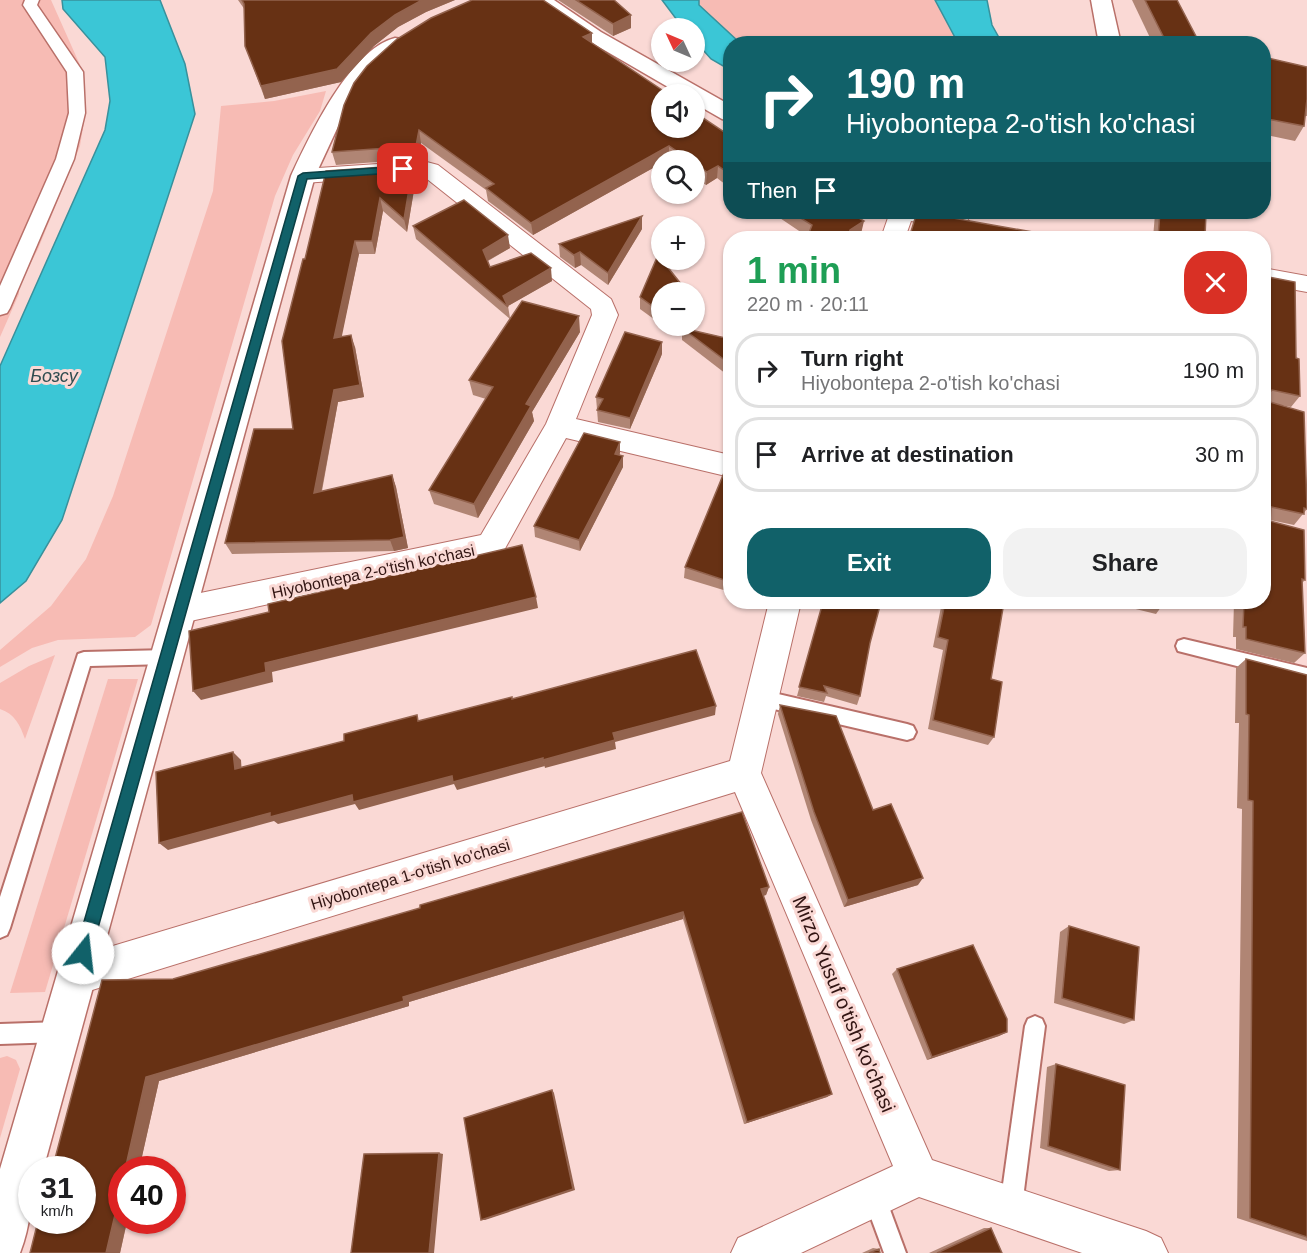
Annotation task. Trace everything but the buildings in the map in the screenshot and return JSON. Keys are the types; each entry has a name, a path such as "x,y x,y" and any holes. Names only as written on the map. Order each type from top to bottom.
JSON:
{"street":[{"path":"0,308 65,159 77,113 75,72 30,5 32,0"},
{"path":"540,0 594,36 723,110"},
{"path":"1101,0 1108,36"},
{"path":"0,1246 303,176 327,122 355,79 387,50 423,24"},
{"name":"Hiyobontepa 2-o'tish ko'chasi","path":"181,610 491,545 559,426 605,315 602,305 430,170 423,168 303,176"},
{"path":"942,219 983,226"},
{"path":"1271,277 1307,284"},
{"path":"559,426 723,464"},
{"path":"744,773 783,609"},
{"name":"Hiyobontepa 1-o'tish ko'chasi","path":"76,976 744,773"},
{"name":"Mirzo Yusuf o'tish ko'chasi","path":"744,773 918,1176"},
{"path":"753,1253 918,1176 1146,1253"}],"lane":[{"path":"1184,646 1307,676"},
{"path":"0,928 84,659 168,657"},
{"path":"761,698 907,732"},
{"path":"1011,1206 1035,1026"},
{"path":"0,1035 60,1032"},
{"path":"874,1196 895,1253"}],"shaded area":[{"path":"0,0 51,0 80,65 85,116 80,146 38,249 19,286 19,294 0,337"},
{"path":"699,0 935,0 954,36 732,36 699,5"},
{"path":"326,91 320,111 293,155 275,196 151,625 135,637 58,640 32,648 0,667 0,650 51,606 86,559 113,496 213,191 221,106 274,101"},
{"path":"55,655 25,739 16,721 10,714 0,709 0,683 29,666"},
{"path":"108,679 138,679 45,992 10,993"},
{"path":"7,1056 16,1060 20,1069 0,1138 0,1058"}],"water":[{"name":"Бозсу","path":"62,0 160,0 185,64 195,114 62,520 26,581 0,603 0,366 105,130 110,101 105,57 63,9"},
{"path":"662,0 699,0 699,5 732,36 723,36 723,66 705,52 705,18 676,18"},
{"path":"935,0 987,0 992,25 998,36 954,36"}],"route":[{"path":"83,953 303,176 403,169"}]}
